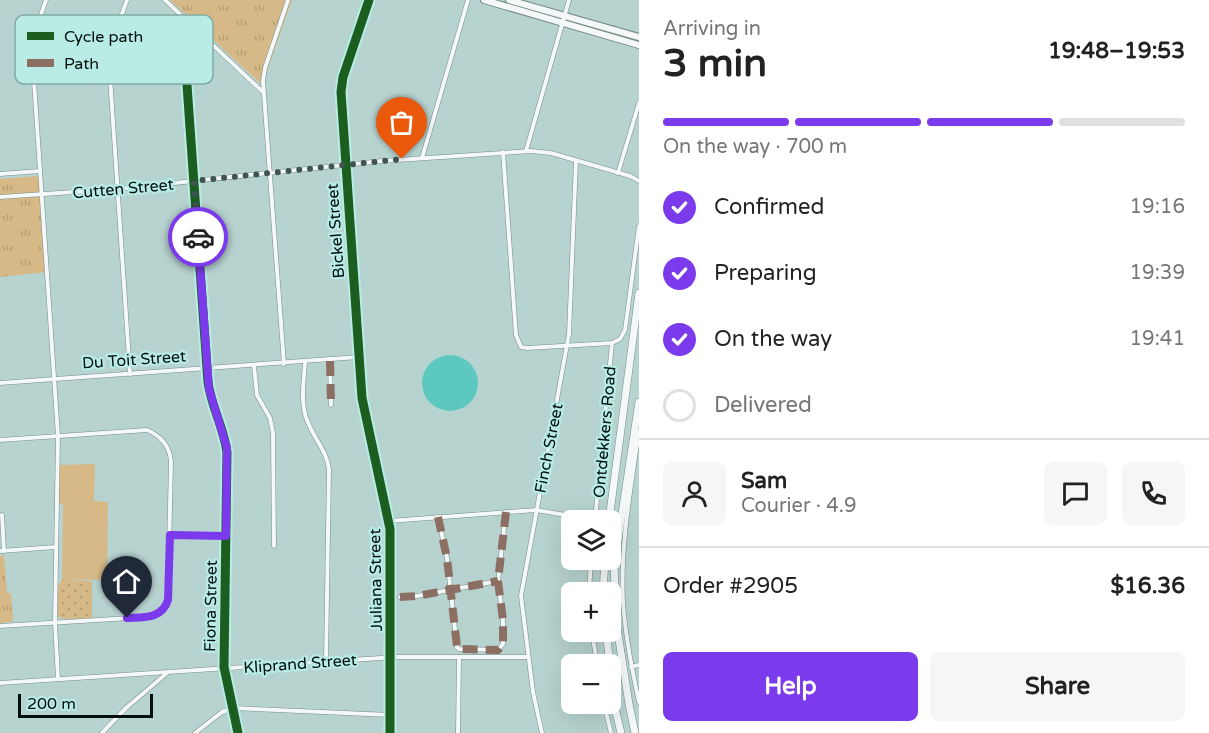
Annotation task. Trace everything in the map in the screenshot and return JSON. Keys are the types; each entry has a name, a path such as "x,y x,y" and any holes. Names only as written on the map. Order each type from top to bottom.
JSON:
{"main road":[{"path":"484,0 639,38"},
{"path":"508,0 639,45"},
{"name":"Ontdekkers Road","path":"610,510 639,293"},
{"name":"Ontdekkers Road","path":"635,733 617,627 614,576 639,402"},
{"path":"616,714 621,733"}],"street":[{"path":"41,15 46,0"},
{"path":"122,15 127,0"},
{"path":"165,0 181,15"},
{"path":"284,364 264,93 265,68 288,0"},
{"name":"Bickel Street","path":"359,357 341,86 369,0"},
{"path":"422,158 468,0"},
{"path":"526,151 569,0"},
{"path":"213,45 264,93"},
{"path":"34,84 58,436 55,623 58,678"},
{"path":"111,84 130,374"},
{"name":"Fiona Street","path":"187,84 207,369 211,400 227,448 224,667 238,733"},
{"path":"618,173 639,103"},
{"name":"Cutten Street","path":"0,197 118,189 346,164 526,151 551,153 638,180"},
{"path":"503,152 516,335 521,347 612,343 620,339 625,330 639,226"},
{"name":"Finch Street","path":"542,733 528,657 521,596 568,345 576,161"},
{"path":"0,174 40,171"},
{"name":"Ontdekkers Road","path":"596,510 612,343"},
{"name":"Du Toit Street","path":"0,383 330,361 359,357"},
{"name":"Juliana Street","path":"359,357 363,405 390,520 390,733"},
{"path":"330,361 331,405"},
{"path":"305,362 306,418 327,459 329,469 326,661"},
{"path":"254,366 257,395 270,418 273,433 274,546"},
{"path":"0,440 145,430 154,433 171,454 166,607 159,614 146,617 0,626"},
{"name":"Ontdekkers Road","path":"639,431 628,502 623,581 624,611 639,702"},
{"path":"390,520 536,510 561,514"},
{"path":"438,517 447,558 457,647 459,649 498,650 503,644 498,581 506,512"},
{"path":"2,515 2,551 56,547"},
{"path":"170,535 226,536"},
{"path":"400,597 498,581"},
{"name":"Kliprand Street","path":"0,683 390,657 528,657"},
{"path":"458,733 459,657"},
{"path":"632,667 639,665"},
{"path":"102,733 126,708 167,672"},
{"path":"195,733 222,712 233,708 390,715"},
{"path":"606,714 611,733"}],"green space":[{"path":"170,0 292,0 262,85 213,40 213,15 186,15"},
{"path":"39,176 46,272 0,277 0,179"},
{"path":"95,464 94,501 108,502 107,580 62,579 63,504 59,503 59,465"},
{"path":"4,555 7,593 11,593 13,618 12,622 0,623 0,556"},
{"path":"62,579 92,581 92,618 64,619 58,616 58,587"}],"water":[{"path":"445,355 455,355 470,363 476,372 478,383 476,394 470,403 455,411 445,411 434,406 427,399 422,388 422,378 427,367 434,360"}],"marked path":[{"path":"330,361 331,405"},
{"path":"438,517 447,558 457,647 459,649 498,650 503,644 503,620 498,581 506,512"},
{"path":"400,597 498,581"}],"cycle path":[{"path":"369,0 343,77 341,92 362,398 390,529 390,733"},
{"path":"187,84 208,382 227,452 224,667 238,733"}],"way so far":[{"path":"198,237 194,181 402,159"}],"route":[{"path":"127,618 155,615 162,612 166,606 170,535 226,536 227,448 209,389 198,237"}]}
